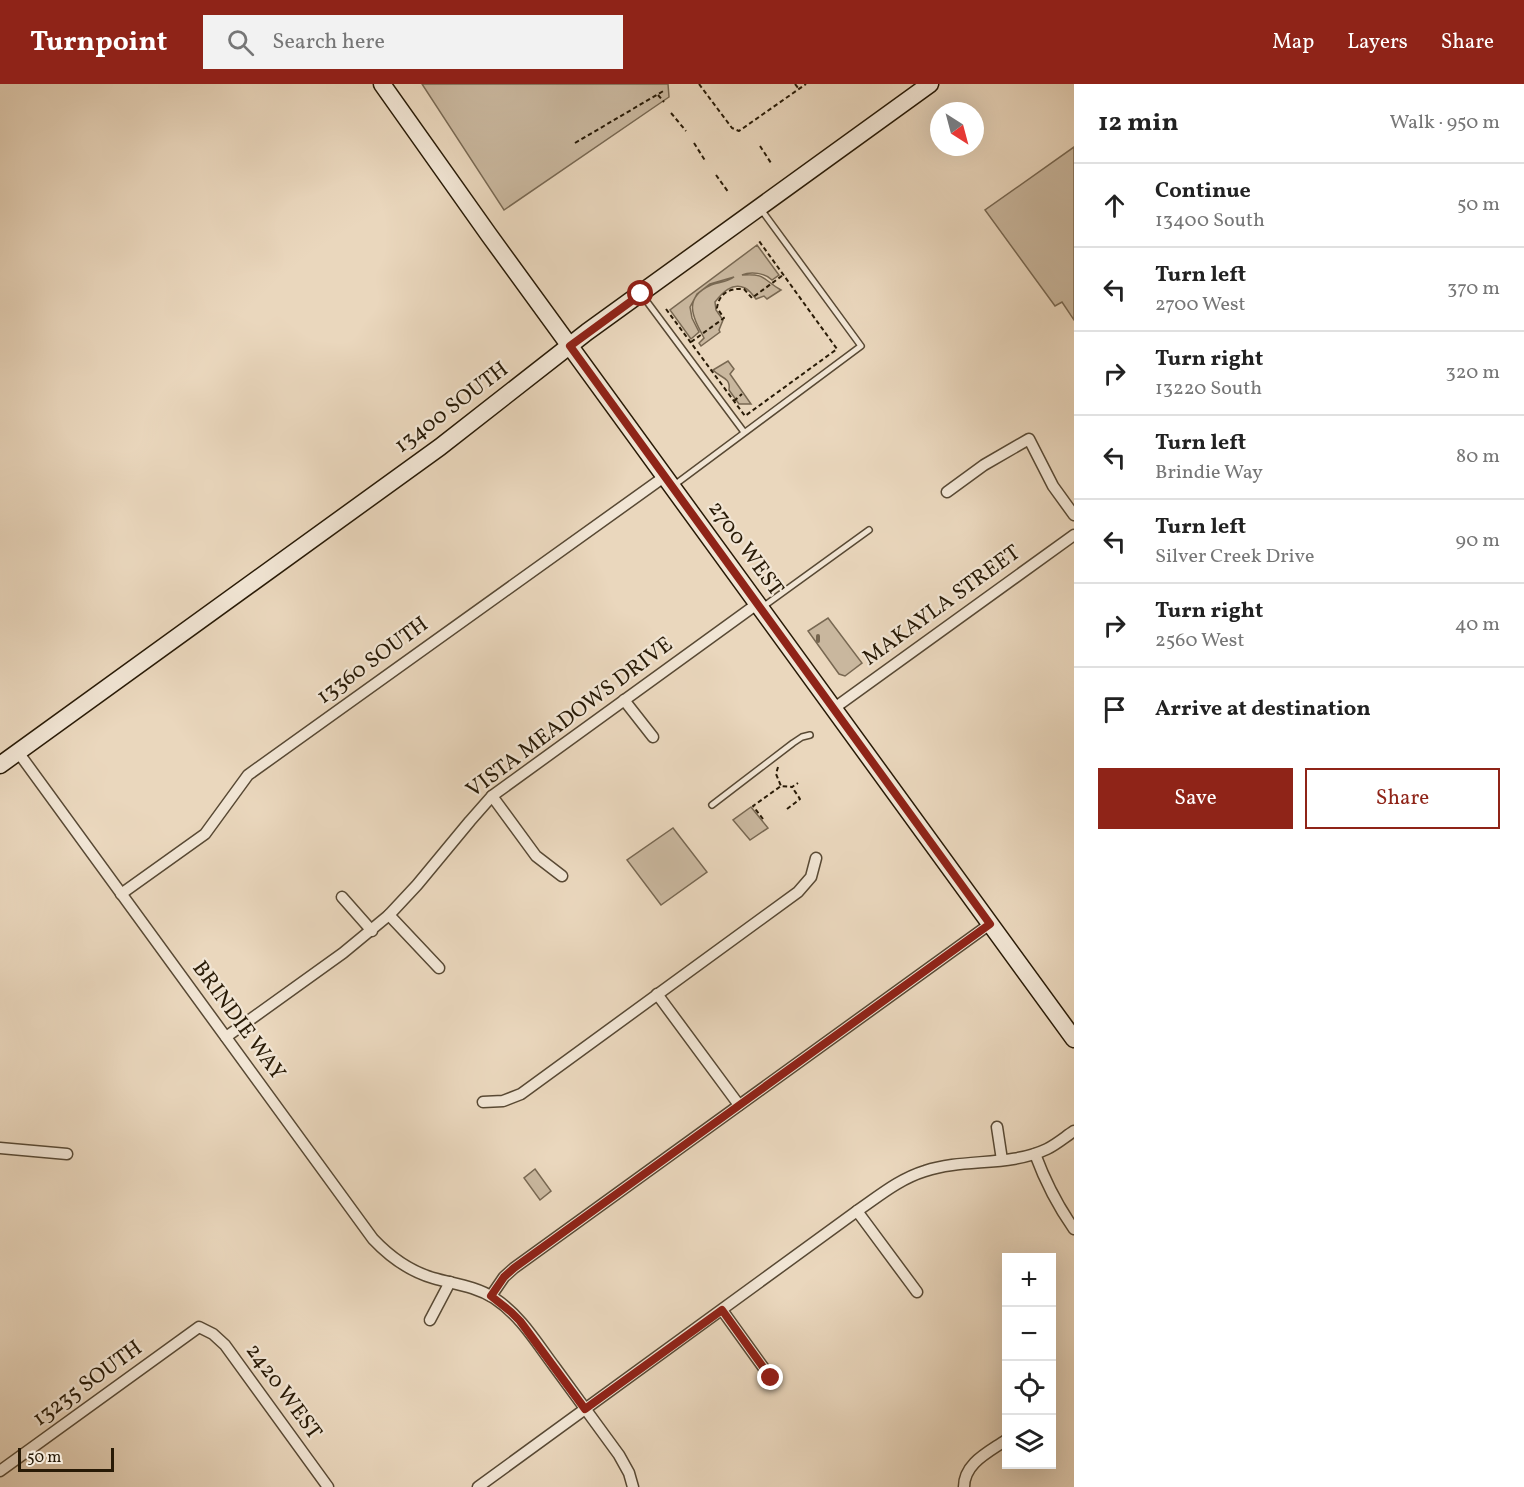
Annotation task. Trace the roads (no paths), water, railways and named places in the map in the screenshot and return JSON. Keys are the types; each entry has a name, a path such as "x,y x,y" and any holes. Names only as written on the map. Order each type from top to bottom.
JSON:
{"main road":[{"name":"2700 WEST","path":"382,84 489,235 1074,1039"},
{"name":"13400 SOUTH","path":"0,765 440,447 570,346 930,84"}],"street":[{"path":"947,492 984,465 1029,439 1053,486 1074,515"},
{"name":"13360 SOUTH","path":"121,894 205,834 248,775 668,482"},
{"name":"MAKAYLA STREET","path":"833,709 1074,535"},
{"name":"VISTA MEADOWS DRIVE","path":"226,1037 372,931 417,885 492,796 758,606"},
{"path":"624,700 653,737"},
{"name":"BRINDIE WAY","path":"18,752 381,1247 399,1262 418,1273 465,1285 491,1296 511,1312 520,1321 624,1464 633,1487"},
{"path":"492,796 536,855 562,876"},
{"path":"483,1102 503,1101 521,1094 798,892 811,877 816,858"},
{"path":"342,897 372,931"},
{"path":"389,915 439,968"},
{"path":"491,1296 504,1277 514,1268 990,924"},
{"path":"657,994 739,1105"},
{"path":"997,1127 1002,1160"},
{"path":"478,1487 899,1182 925,1171 951,1165 1035,1154 1074,1131"},
{"path":"0,1148 67,1154"},
{"path":"1035,1154 1051,1193 1074,1229"},
{"path":"857,1211 917,1292"},
{"path":"430,1320 450,1282"},
{"path":"722,1310 771,1378"},
{"name":"13235 SOUTH","path":"0,1472 199,1327"},
{"name":"2420 WEST","path":"199,1327 213,1334 225,1345 328,1487"},
{"path":"964,1487 968,1469 1002,1443"}],"lane":[{"path":"668,482 744,432 861,346 759,208"},
{"path":"641,294 744,432"},
{"path":"758,606 869,530"},
{"path":"712,805 793,743 810,735"}],"waterway":[{"path":"818,636 818,641"}]}
